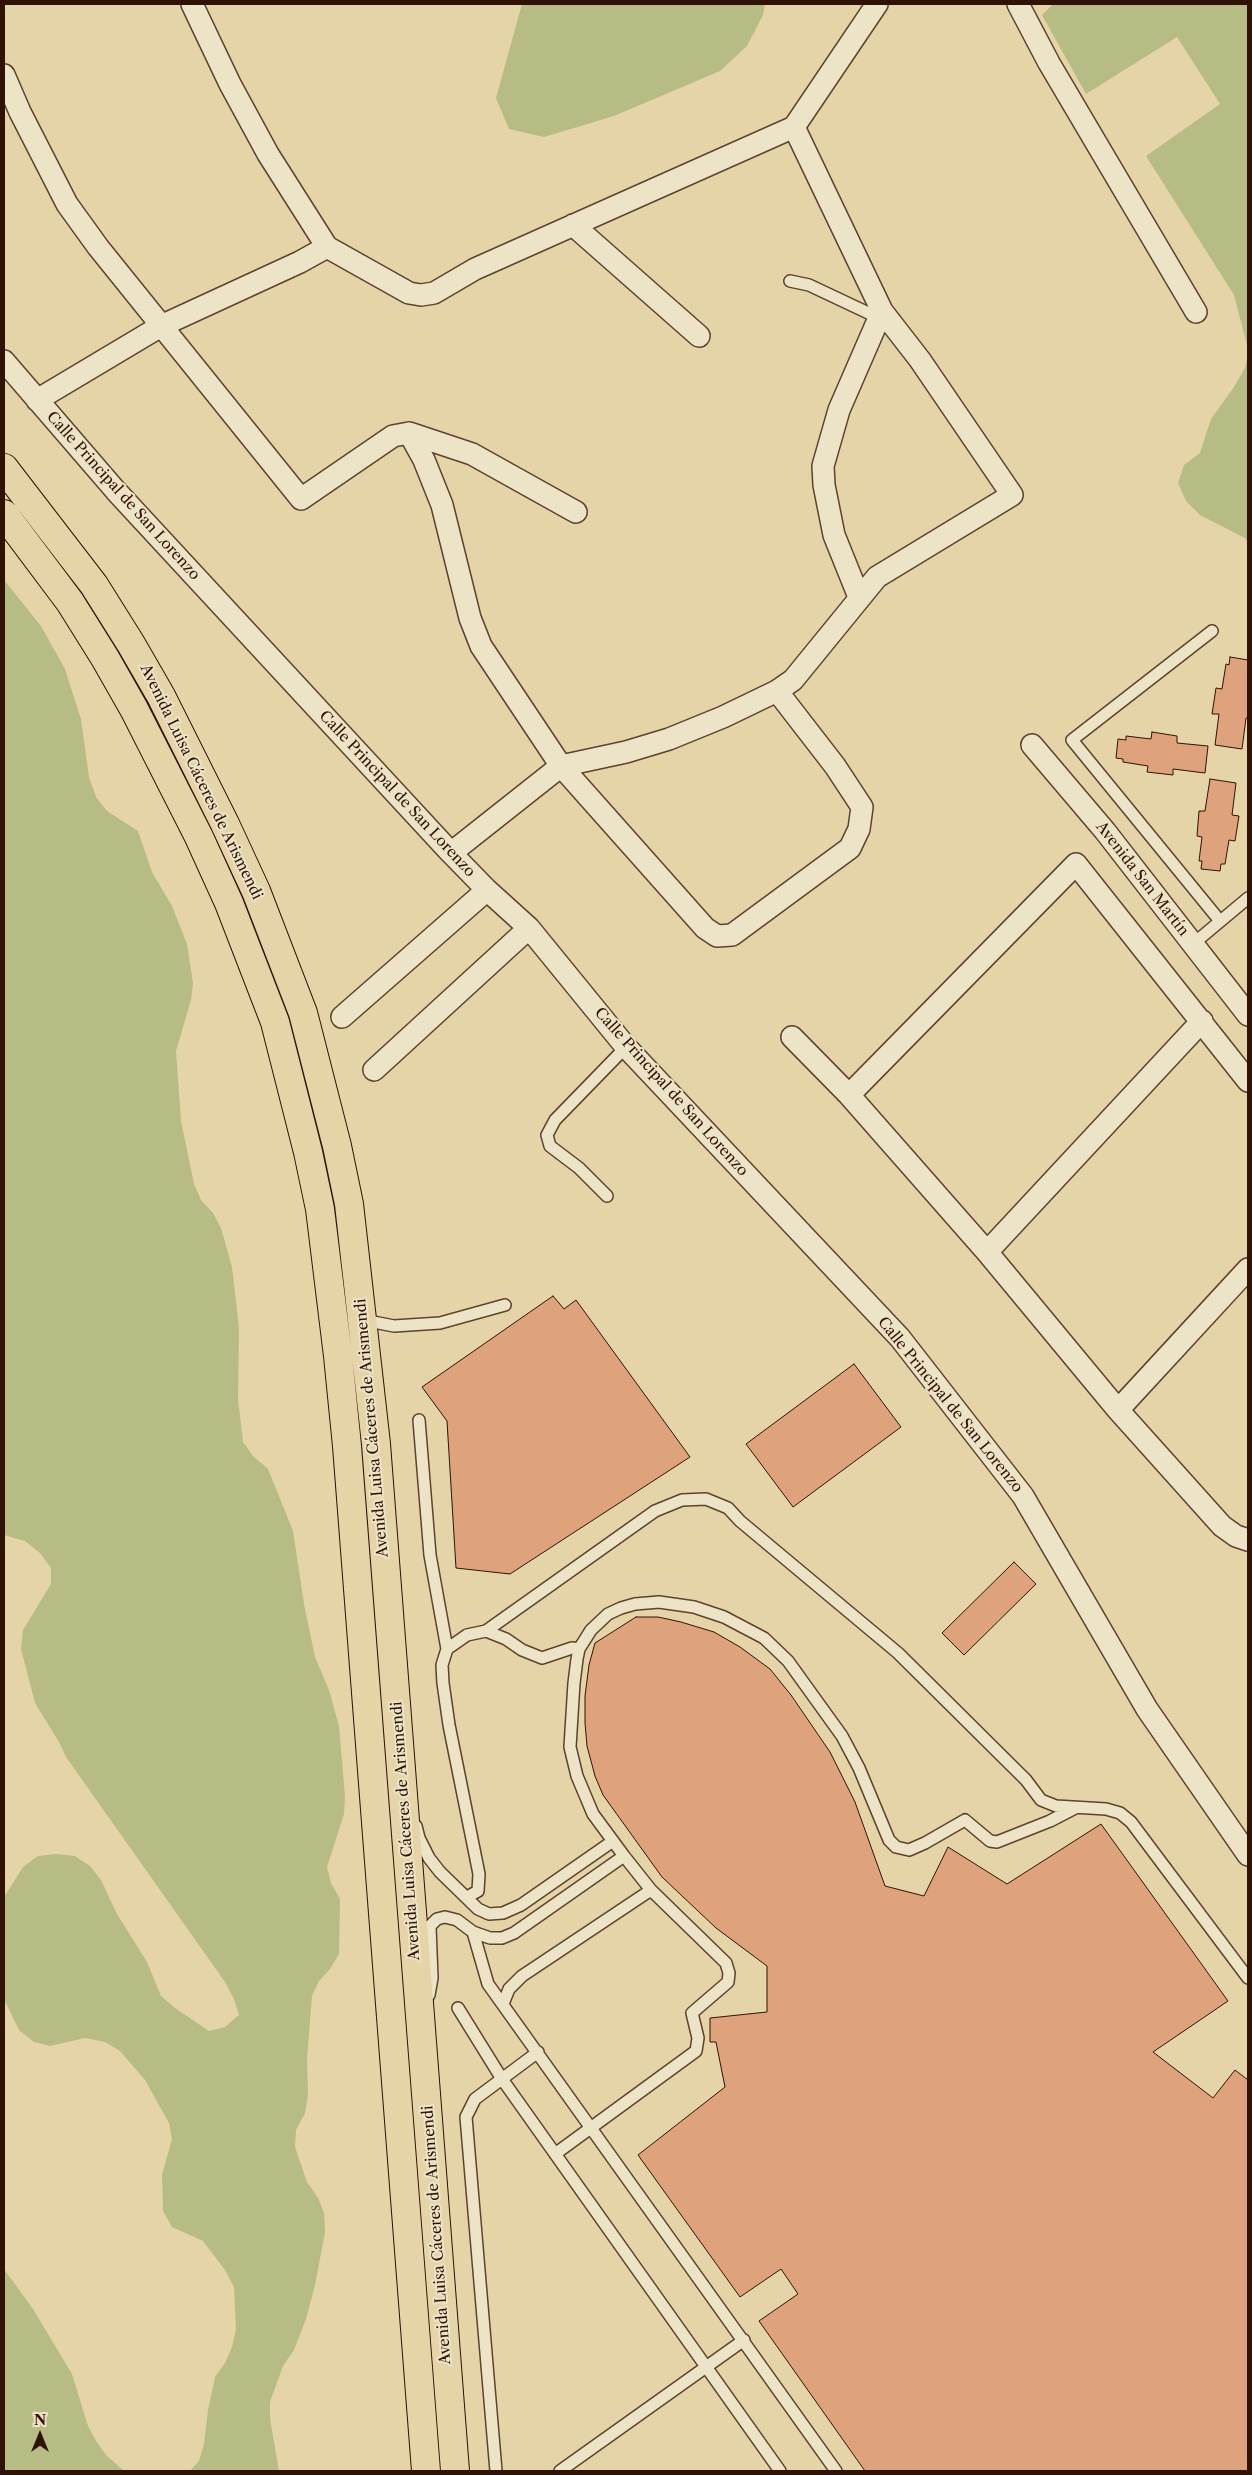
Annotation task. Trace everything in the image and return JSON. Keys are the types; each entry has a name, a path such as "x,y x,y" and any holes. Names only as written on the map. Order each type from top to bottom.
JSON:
{"main road":[{"name":"Avenida Luisa Cáceres de Arismendi","path":"4,468 94,586 131,644 160,696 256,891 303,1013 322,1083 349,1204 376,1444 455,2471"},
{"name":"Avenida Luisa Cáceres de Arismendi","path":"4,514 70,602 105,658 134,709 202,845 250,955 275,1022 294,1091 312,1171 322,1227 347,1446 426,2471"}],"street":[{"path":"192,4 230,84 268,154 327,247 409,294 421,295 434,294 475,268 794,127 877,4"},
{"path":"1018,4 1049,63 1196,312"},
{"path":"4,75 20,112 67,204 98,247 301,499 393,436 408,433 472,454 576,512"},
{"path":"451,853 561,766 626,752 669,739 723,717 778,691 793,680 878,577 1012,495 920,360 881,315 794,127"},
{"path":"573,225 699,336"},
{"path":"37,400 161,326 327,247"},
{"path":"859,598 834,535 824,485 823,466 838,410 881,315"},
{"name":"Calle Principal de San Lorenzo","path":"4,361 116,491 451,853 487,890 529,928 626,1046 900,1338 1023,1496 1147,1709 1248,1855"},
{"path":"408,433 424,460 442,505 470,618 481,646 561,766 706,928 717,936 732,935 850,848 859,829 862,806 835,766 778,691"},
{"name":"Avenida San Martín","path":"1032,745 1105,831 1248,1014"},
{"path":"849,1095 1076,864 1248,1081"},
{"path":"342,1017 487,890"},
{"path":"374,1070 529,928"},
{"path":"988,1252 1202,1021"},
{"path":"792,1037 849,1095 988,1252 1118,1410 1222,1526 1236,1536 1248,1540"},
{"path":"1118,1410 1248,1269"}],"lane":[{"path":"790,281 809,285 881,315"},
{"path":"1212,631 1072,740 1220,921"},
{"path":"1193,944 1248,898"},
{"path":"607,1196 579,1168 550,1146 547,1136 555,1120 626,1046"},
{"path":"363,1320 394,1326 440,1323 506,1305"},
{"path":"419,1420 430,1555 446,1649 442,1665 442,1683 479,1874 478,1891 467,1897"},
{"path":"446,1649 467,1635 486,1631 655,1511 682,1500 706,1499 728,1508 740,1521 898,1653 1026,1780 1041,1800 1056,1806 1106,1809 1120,1814 1131,1822 1248,1978"},
{"path":"555,2154 696,2051 698,2038 692,2013 728,1982 726,1963 651,1890 593,1814 577,1776 570,1747 574,1683 579,1649 591,1630 608,1614 635,1604 659,1602 694,1607 724,1617 764,1638 794,1668 842,1736 859,1768 889,1840 896,1847 909,1850 917,1847 965,1820 990,1841 997,1842 1050,1821 1075,1808"},
{"path":"486,1631 542,1658 572,1648 579,1649"},
{"path":"393,1662 419,1838 429,1858 440,1872 478,1909 489,1914 503,1913 521,1905 613,1841"},
{"path":"422,2038 432,1978 430,1926 437,1919 445,1917 456,1920 473,1932 490,1938 502,1938 514,1933 624,1856"},
{"path":"503,2004 509,1989 522,1976 651,1890"},
{"path":"473,1932 488,1984 836,2471"},
{"path":"458,2008 502,2079 780,2471"},
{"path":"496,2471 466,2117 475,2100 538,2052"},
{"path":"560,2471 744,2340"}],"green space":[{"path":"522,4 765,4 763,15 747,46 720,71 614,116 544,137 509,129 496,98"},
{"path":"1053,4 1248,4 1248,349 1234,295 1146,156 1220,104 1177,37 1086,94 1042,15"},
{"path":"1248,353 1248,542 1245,538 1200,515 1186,501 1178,483 1184,465 1200,453 1211,419 1245,368"},
{"path":"4,580 41,626 65,669 81,719 89,777 96,797 107,811 138,831 152,872 172,906 187,944 193,983 191,1000 176,1051 181,1121 194,1184 201,1200 213,1213 221,1228 232,1267 239,1328 238,1399 243,1442 253,1456 268,1469 293,1531 304,1604 315,1657 329,1690 339,1726 345,1796 344,1814 327,1867 331,1883 340,1899 339,1954 330,1969 319,1981 312,1996 307,2059 308,2095 305,2113 296,2130 295,2147 307,2182 318,2198 324,2213 325,2232 315,2285 306,2319 294,2350 283,2366 270,2402 270,2419 279,2471 190,2471 199,2461 204,2444 208,2410 215,2377 225,2363 232,2347 236,2329 234,2287 225,2270 203,2241 172,2227 163,2211 162,2175 172,2139 169,2123 145,2080 120,2051 105,2042 85,2038 50,2046 34,2042 19,2030 4,1999 4,1897 23,1867 38,1856 56,1854 75,1856 90,1866 101,1880 117,1914 147,1962 161,1996 209,2031 225,2027 239,2015 234,1999 225,1982 66,1757 35,1703 21,1649 23,1630 51,1584 51,1568 40,1553 25,1541 4,1535"},
{"path":"4,2269 33,2309 72,2374 88,2426 96,2441 107,2456 124,2471 4,2471"}],"building":[{"path":"1230,657 1248,660 1248,718 1246,718 1242,749 1215,745 1219,714 1212,714 1216,688 1222,689 1226,664 1229,665"},
{"path":"1152,732 1177,736 1177,743 1208,746 1205,773 1173,769 1173,775 1147,772 1148,766 1123,762 1123,759 1116,758 1118,739 1126,740 1126,736 1151,739"},
{"path":"1210,779 1236,783 1232,815 1239,816 1235,841 1229,840 1225,864 1221,864 1220,871 1201,869 1202,861 1199,861 1202,837 1197,836 1199,811 1205,811"},
{"path":"553,1296 564,1309 576,1300 690,1457 510,1574 456,1568 447,1421 422,1387"},
{"path":"854,1364 901,1427 793,1507 746,1444"},
{"path":"1014,1562 1036,1584 964,1655 942,1633"},
{"path":"636,1617 658,1617 714,1632 740,1647 770,1669 791,1695 830,1752 855,1802 885,1886 924,1896 948,1847 1007,1884 1101,1824 1228,2001 1153,2052 1213,2098 1235,2070 1248,2080 1248,2471 865,2471 759,2321 798,2294 781,2269 740,2297 638,2155 725,2087 716,2042 710,2042 710,2018 767,2012 767,1966 716,1928 662,1877 603,1795 595,1776 587,1746 585,1723 585,1696 589,1665 595,1643"}]}
